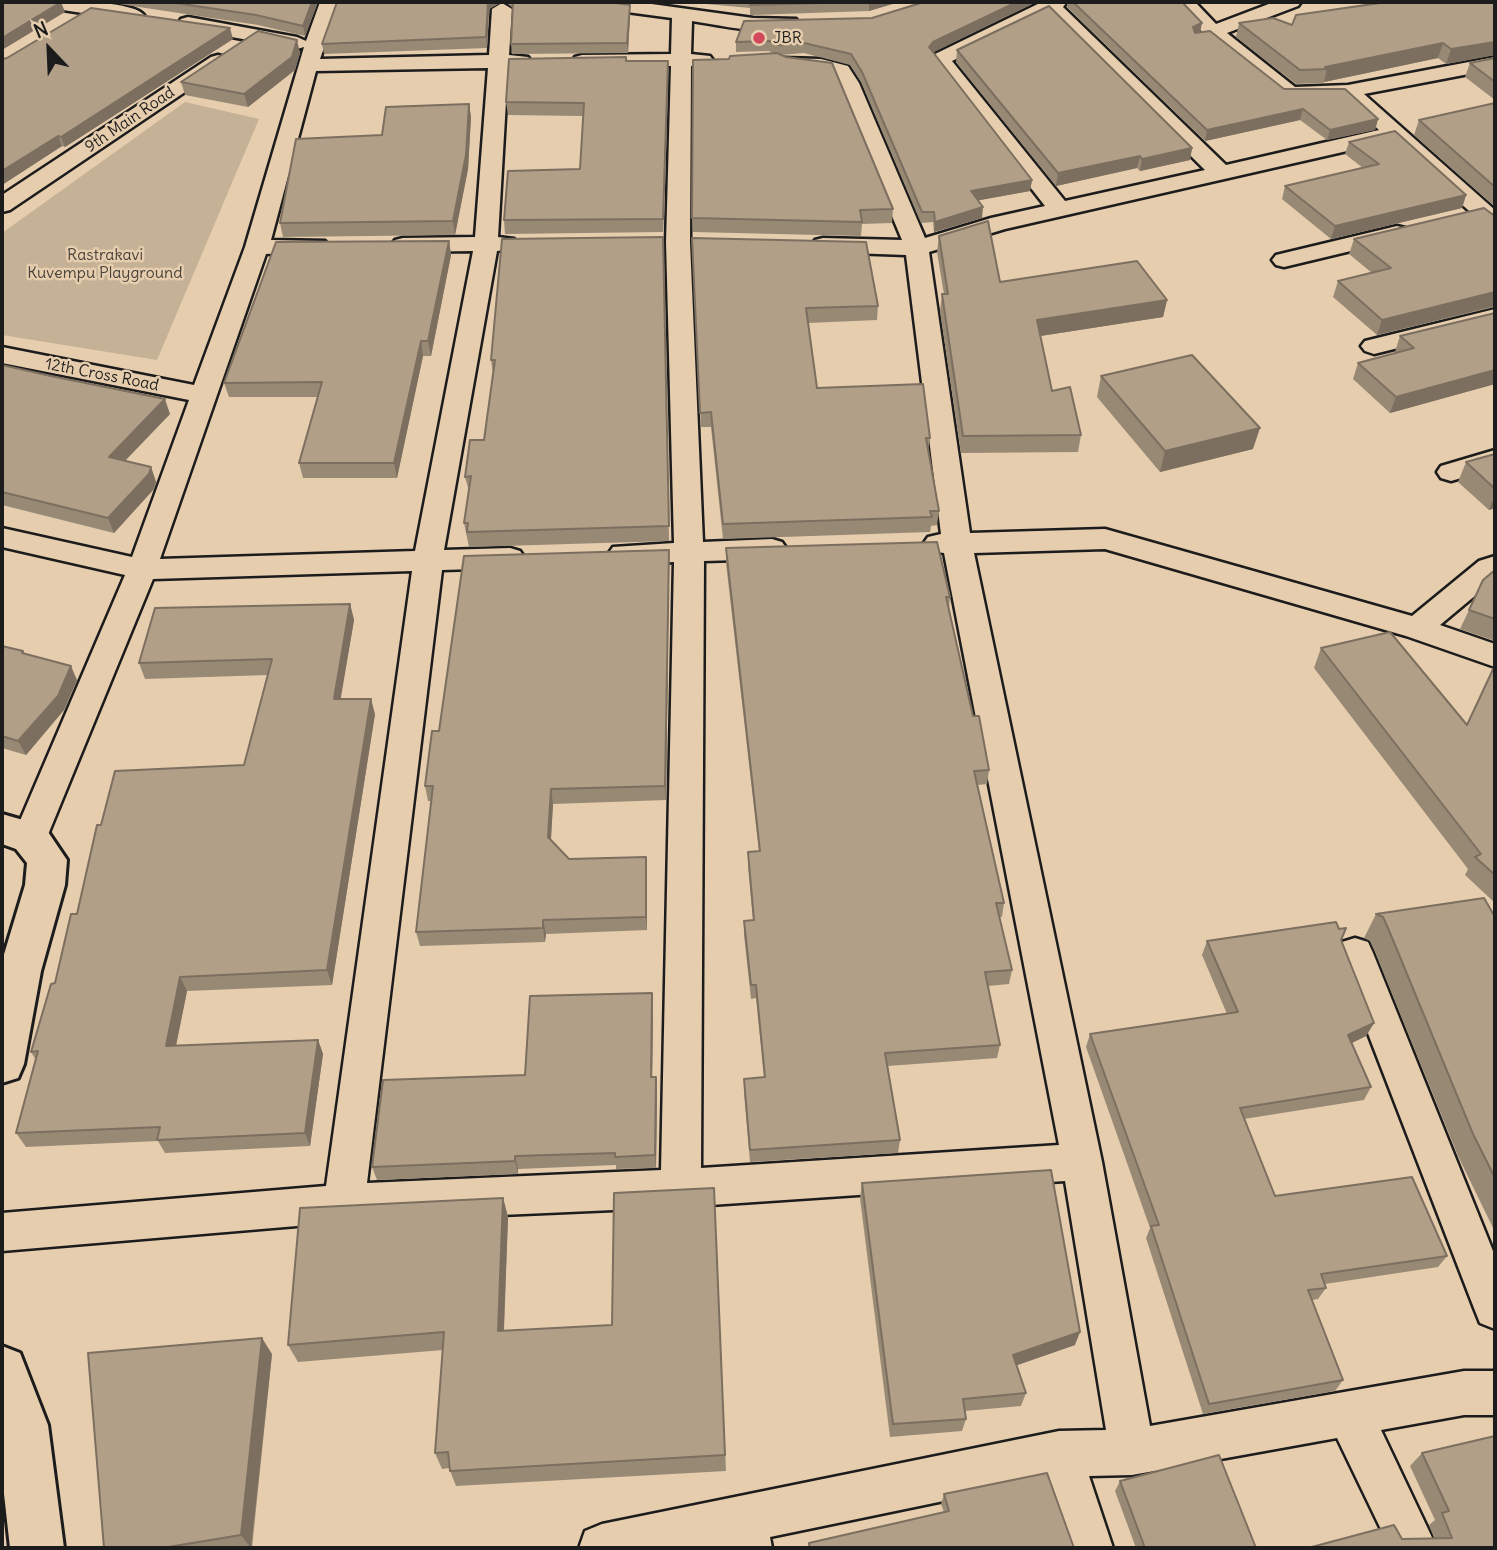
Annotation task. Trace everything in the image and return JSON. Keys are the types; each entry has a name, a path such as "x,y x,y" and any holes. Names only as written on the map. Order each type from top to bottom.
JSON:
{"main road":[{"path":"2,1064 20,971 45,885 47,860 16,833"},
{"path":"2,1371 22,1425 37,1548"}],"street":[{"path":"50,2 258,34 310,56 537,61"},
{"path":"16,833 142,569 257,247 310,56 330,2"},
{"path":"597,2 753,24 806,22"},
{"path":"1184,2 1213,32 1290,93 1348,91 1495,63"},
{"path":"1213,32 1291,2"},
{"path":"1060,209 940,59 1053,3 1222,174"},
{"path":"69,21 91,8"},
{"path":"344,1203 428,560 486,244 502,9"},
{"path":"681,1188 690,552 678,242 682,14"},
{"name":"9th Main Road","path":"2,205 258,34"},
{"path":"564,61 719,60"},
{"path":"786,62 821,65 841,71 849,83 917,248 957,543 1082,1163 1132,1452"},
{"path":"1348,91 1490,217"},
{"path":"797,245 917,248 999,223 1396,134"},
{"path":"1457,219 1490,217"},
{"path":"1284,260 1417,228"},
{"path":"650,242 704,242"},
{"path":"378,246 527,243"},
{"path":"257,247 338,246"},
{"path":"1374,346 1495,317"},
{"name":"12th Cross Road","path":"2,355 203,395"},
{"path":"1451,472 1495,459"},
{"path":"2,538 142,569 538,557"},
{"path":"917,545 1105,538 1417,628 1495,656"},
{"path":"593,555 797,548"},
{"path":"1417,628 1489,568 1495,566"},
{"path":"1355,953 1495,1308"},
{"path":"2,1232 344,1203 681,1188 1082,1163"},
{"path":"602,1548 746,1534 1059,1454 1132,1452 1464,1393 1495,1393"},
{"path":"1349,1414 1414,1548"},
{"path":"1059,1454 1090,1548"}],"green space":[{"name":"Rastrakavi Kuvempu Playground","path":"185,102 259,119 157,360 2,335 2,233"}],"building":[{"path":"2,2 61,2 2,38"},
{"path":"169,2 312,2 303,26 256,15"},
{"path":"337,2 488,2 486,37 322,44"},
{"path":"513,2 609,2 630,5 627,43 511,44"},
{"path":"751,2 856,2 750,5"},
{"path":"924,2 1017,2 933,42 929,47 1032,180 971,191 983,207 935,222 934,212 922,212 862,72 851,54 804,43 778,45 769,41 736,42 744,21 872,18"},
{"path":"1073,2 1182,2 1202,23 1193,27 1195,33 1210,31 1284,89 1345,89 1378,119 1330,130 1303,109 1207,130"},
{"path":"1387,2 1495,2 1495,42 1451,49 1443,43 1325,67 1327,69 1300,70 1239,23 1273,18 1292,25 1296,15"},
{"path":"1049,6 1192,148 1058,173 957,50"},
{"path":"91,8 230,28 61,137 58,136 2,171 2,59"},
{"path":"258,31 297,40 292,57 244,94 181,82"},
{"path":"777,53 786,57 832,63 893,209 860,210 862,222 692,218 693,60"},
{"path":"626,57 626,61 668,61 663,219 504,220 508,171 580,169 584,103 506,102 509,59"},
{"path":"1495,58 1495,82 1470,63"},
{"path":"1495,103 1495,187 1419,120"},
{"path":"469,104 466,155 453,221 280,223 296,139 382,135 386,107"},
{"path":"1395,131 1466,195 1335,226 1285,186 1379,164 1349,142"},
{"path":"1484,208 1495,215 1495,292 1382,320 1338,281 1391,268 1354,239"},
{"path":"988,221 1000,282 1137,261 1167,300 1037,320 1052,391 1070,387 1081,435 963,436 942,294 948,294 939,236"},
{"path":"663,237 669,526 467,532 468,523 464,523 471,476 465,477 470,440 484,440 495,360 491,360 502,239"},
{"path":"692,238 866,242 878,306 806,308 817,388 923,384 930,438 926,438 939,511 930,511 932,517 723,524 711,412 700,413"},
{"path":"449,241 428,341 421,341 394,463 299,463 322,382 224,383 276,242"},
{"path":"1495,313 1495,370 1396,397 1358,363 1414,348 1400,336"},
{"path":"1192,355 1260,428 1165,451 1101,376"},
{"path":"2,365 165,399 109,457 151,467 149,474 108,518 2,492"},
{"path":"1495,454 1495,489 1466,462"},
{"path":"937,542 950,597 946,597 973,716 979,716 989,770 974,771 1004,903 996,903 1012,970 985,972 1000,1045 885,1053 900,1140 750,1150 744,1079 765,1077 756,985 751,985 744,921 754,920 748,852 760,851 726,548"},
{"path":"669,550 665,786 551,789 548,837 569,859 646,857 646,917 543,920 543,928 416,932 433,786 425,786 432,731 439,731 464,556"},
{"path":"1495,570 1495,619 1469,610 1483,580"},
{"path":"350,604 334,699 371,699 327,970 180,977 166,1046 318,1040 305,1133 157,1140 160,1127 16,1133 38,1051 31,1052 51,984 55,983 71,914 77,914 97,825 101,825 115,771 244,765 272,659 139,663 155,608"},
{"path":"1390,632 1467,725 1495,665 1495,875 1475,857 1481,854 1321,648"},
{"path":"2,646 71,666 58,696 18,741 2,736"},
{"path":"1484,898 1495,917 1495,1178 1473,1134 1388,928 1383,917 1376,914"},
{"path":"1336,922 1339,929 1346,928 1341,940 1374,1023 1348,1035 1371,1087 1240,1108 1275,1196 1412,1177 1447,1256 1321,1274 1326,1288 1308,1290 1343,1380 1209,1404 1151,1226 1159,1225 1090,1034 1238,1012 1207,941"},
{"path":"652,993 651,1077 656,1077 655,1155 615,1157 615,1153 515,1156 515,1161 372,1167 383,1080 525,1075 530,996"},
{"path":"1051,1170 1080,1332 1013,1355 1026,1393 963,1399 966,1419 893,1424 862,1183"},
{"path":"714,1188 725,1455 450,1471 448,1452 435,1453 444,1332 288,1345 300,1208 503,1198 498,1331 612,1325 614,1193"},
{"path":"262,1338 241,1535 162,1548 104,1548 88,1353"},
{"path":"1495,1436 1495,1548 1308,1548 1394,1525 1402,1539 1452,1538 1442,1513 1449,1511 1422,1453"},
{"path":"1219,1455 1256,1548 1145,1548 1120,1481"},
{"path":"1047,1473 1074,1548 810,1548 809,1543 949,1511 944,1494"}],"place":[{"name":"JBR","path":"759,38"}]}
